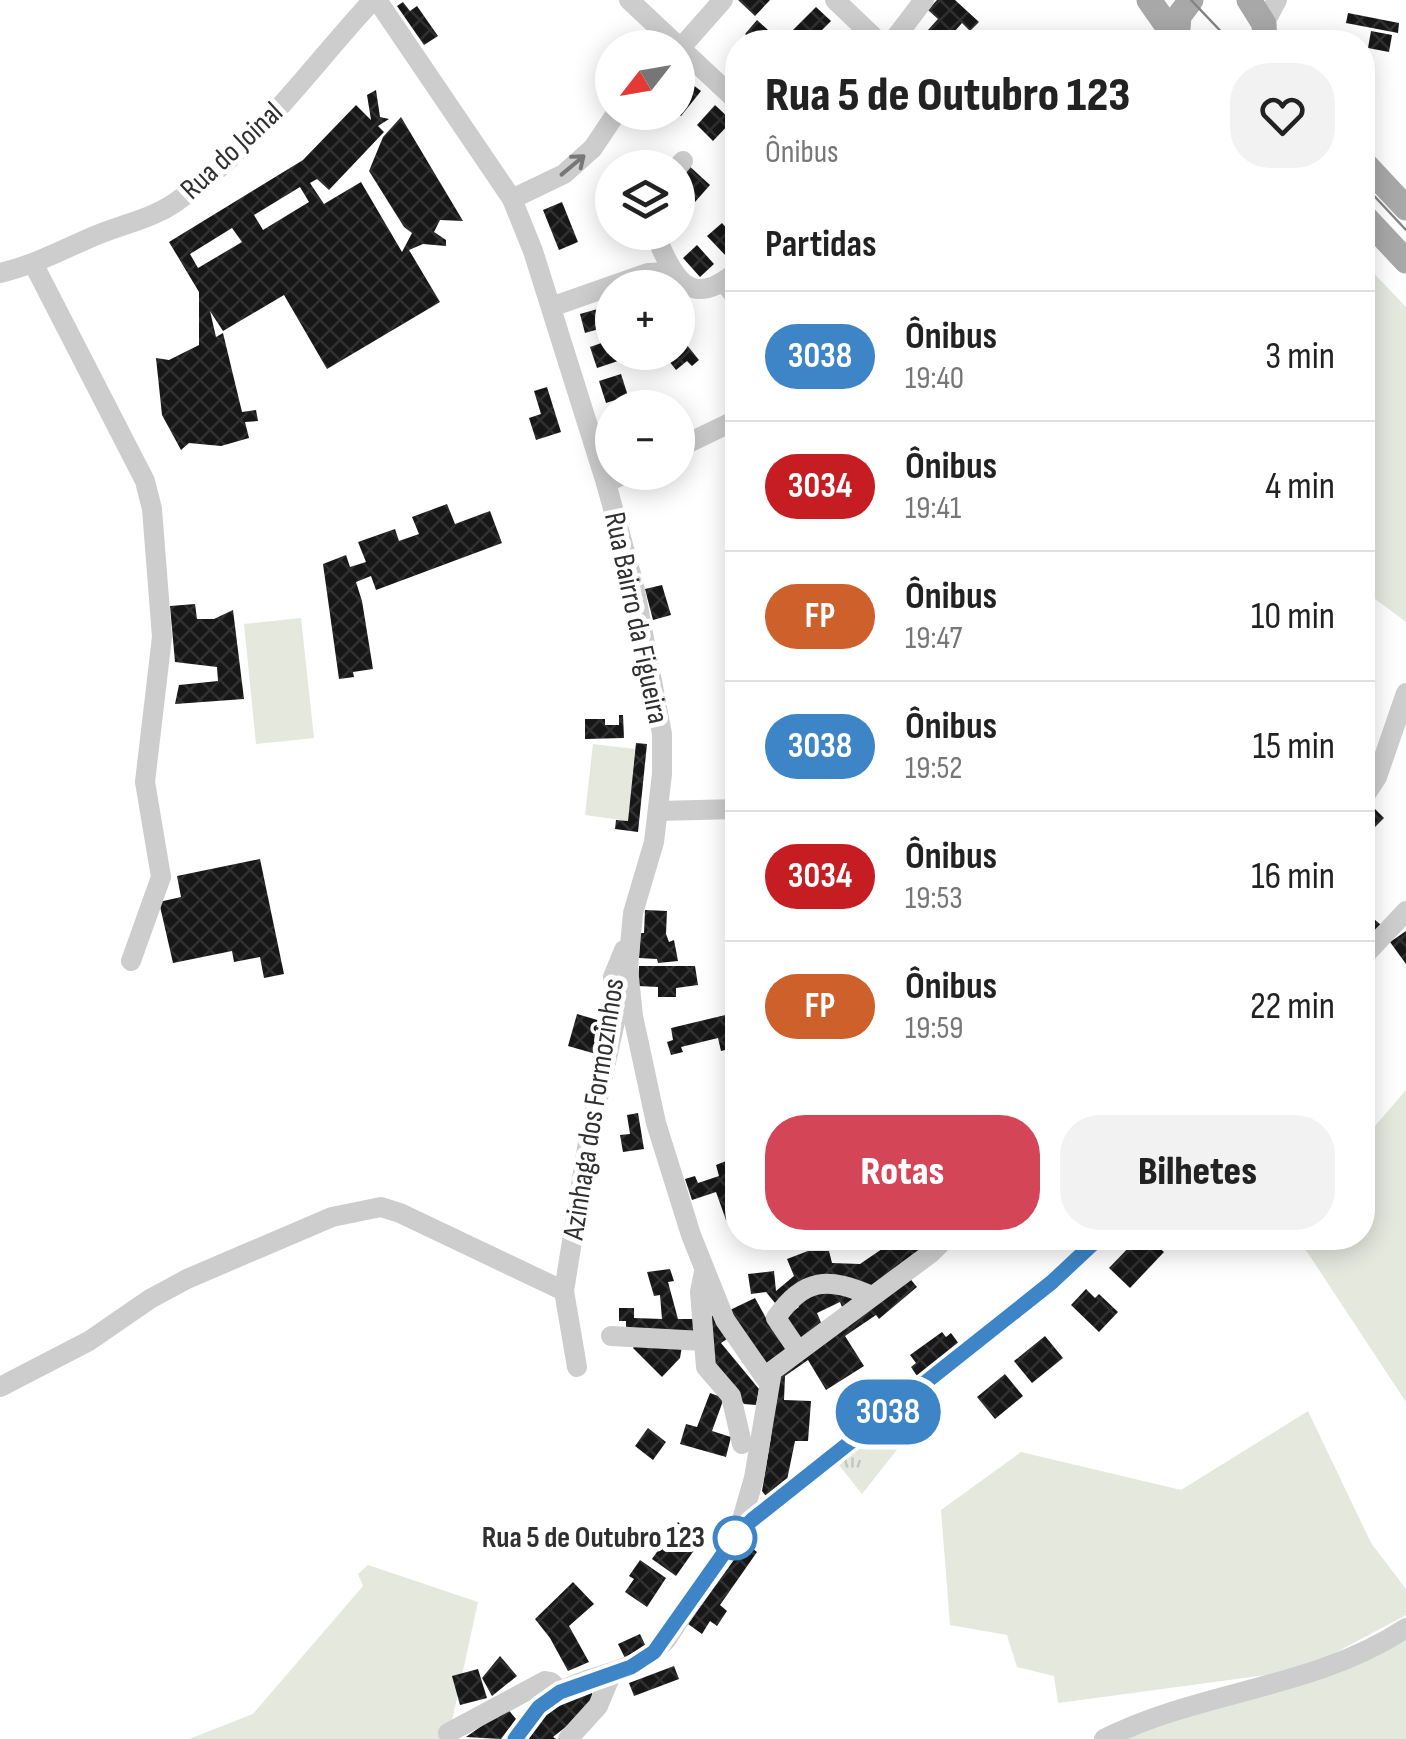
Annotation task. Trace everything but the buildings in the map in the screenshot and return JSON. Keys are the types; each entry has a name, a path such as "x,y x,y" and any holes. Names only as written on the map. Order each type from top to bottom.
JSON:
{"main road":[{"path":"1149,0 1169,30"},
{"path":"1177,30 1179,16 1191,0"},
{"path":"1250,0 1260,12 1263,30"},
{"path":"1375,175 1406,208"},
{"path":"1375,228 1406,261"}],"street":[{"name":"Rua Bairro da Figueira","path":"375,0 512,198 534,251 595,448"},
{"name":"Rua do Joinal","path":"0,273 34,265 173,204 209,176 290,96 375,0"},
{"path":"629,0 659,30"},
{"path":"695,32 723,0"},
{"path":"835,0 866,30"},
{"path":"901,30 924,0"},
{"path":"1268,30 1277,0"},
{"path":"695,64 725,91"},
{"path":"512,198 564,174 593,148 606,130"},
{"path":"34,265 145,481 152,510 162,638 145,782 161,877 131,961"},
{"path":"695,288 712,288 725,280"},
{"path":"551,307 595,292"},
{"path":"695,440 725,425"},
{"name":"Rua Bairro da Figueira","path":"608,490 634,586 662,734 654,842 632,913 631,929 630,984 644,1076 670,1169 725,1320 768,1382"},
{"path":"1375,780 1406,693"},
{"path":"658,811 725,810"},
{"path":"1375,944 1406,911"},
{"name":"Azinhaga dos Formozinhos","path":"578,1368 564,1290 588,1142 616,1018 614,977 631,929"},
{"path":"0,1387 75,1348 150,1298 187,1279 332,1216 360,1210 381,1207 400,1213 564,1290"},
{"path":"515,1739 539,1707 560,1692 638,1664 654,1652 736,1536 754,1478 772,1370 934,1250"},
{"path":"736,1536 1052,1282 1086,1250"},
{"path":"705,1270 700,1292 706,1367 731,1396 742,1444"},
{"path":"797,1350 776,1318 794,1296 821,1282 846,1285 872,1296"},
{"path":"611,1336 703,1341"},
{"path":"1104,1739 1161,1715 1299,1678 1406,1628"},
{"path":"568,1739 598,1706 611,1675"},
{"path":"448,1734 546,1681 560,1692"}],"green space":[{"path":"1375,275 1406,307 1406,622 1375,599"},
{"path":"301,618 314,738 256,744 244,624"},
{"path":"593,744 635,749 628,821 585,815"},
{"path":"1406,1090 1406,1402 1306,1250 1375,1250 1375,1126"},
{"path":"1308,1411 1371,1543 1406,1589 1406,1615 1303,1670 1058,1703 1054,1676 1017,1667 1007,1635 950,1625 941,1510 1021,1452 1181,1490"},
{"path":"883,1429 900,1446 862,1494 839,1465"},
{"path":"368,1565 478,1602 448,1739 189,1739 253,1714 363,1586 358,1574"},
{"path":"1406,1628 1406,1739 1104,1739 1240,1694"}],"tram line":[{"path":"1191,0 1220,30"},
{"path":"1375,197 1406,230"}],"bus line":[{"name":"3038","path":"515,1739 539,1707 560,1692 631,1667 654,1652 736,1536 752,1520 1052,1282 1087,1250"}],"place":[{"name":"Rua 5 de Outubro 123","path":"735,1538"}]}
